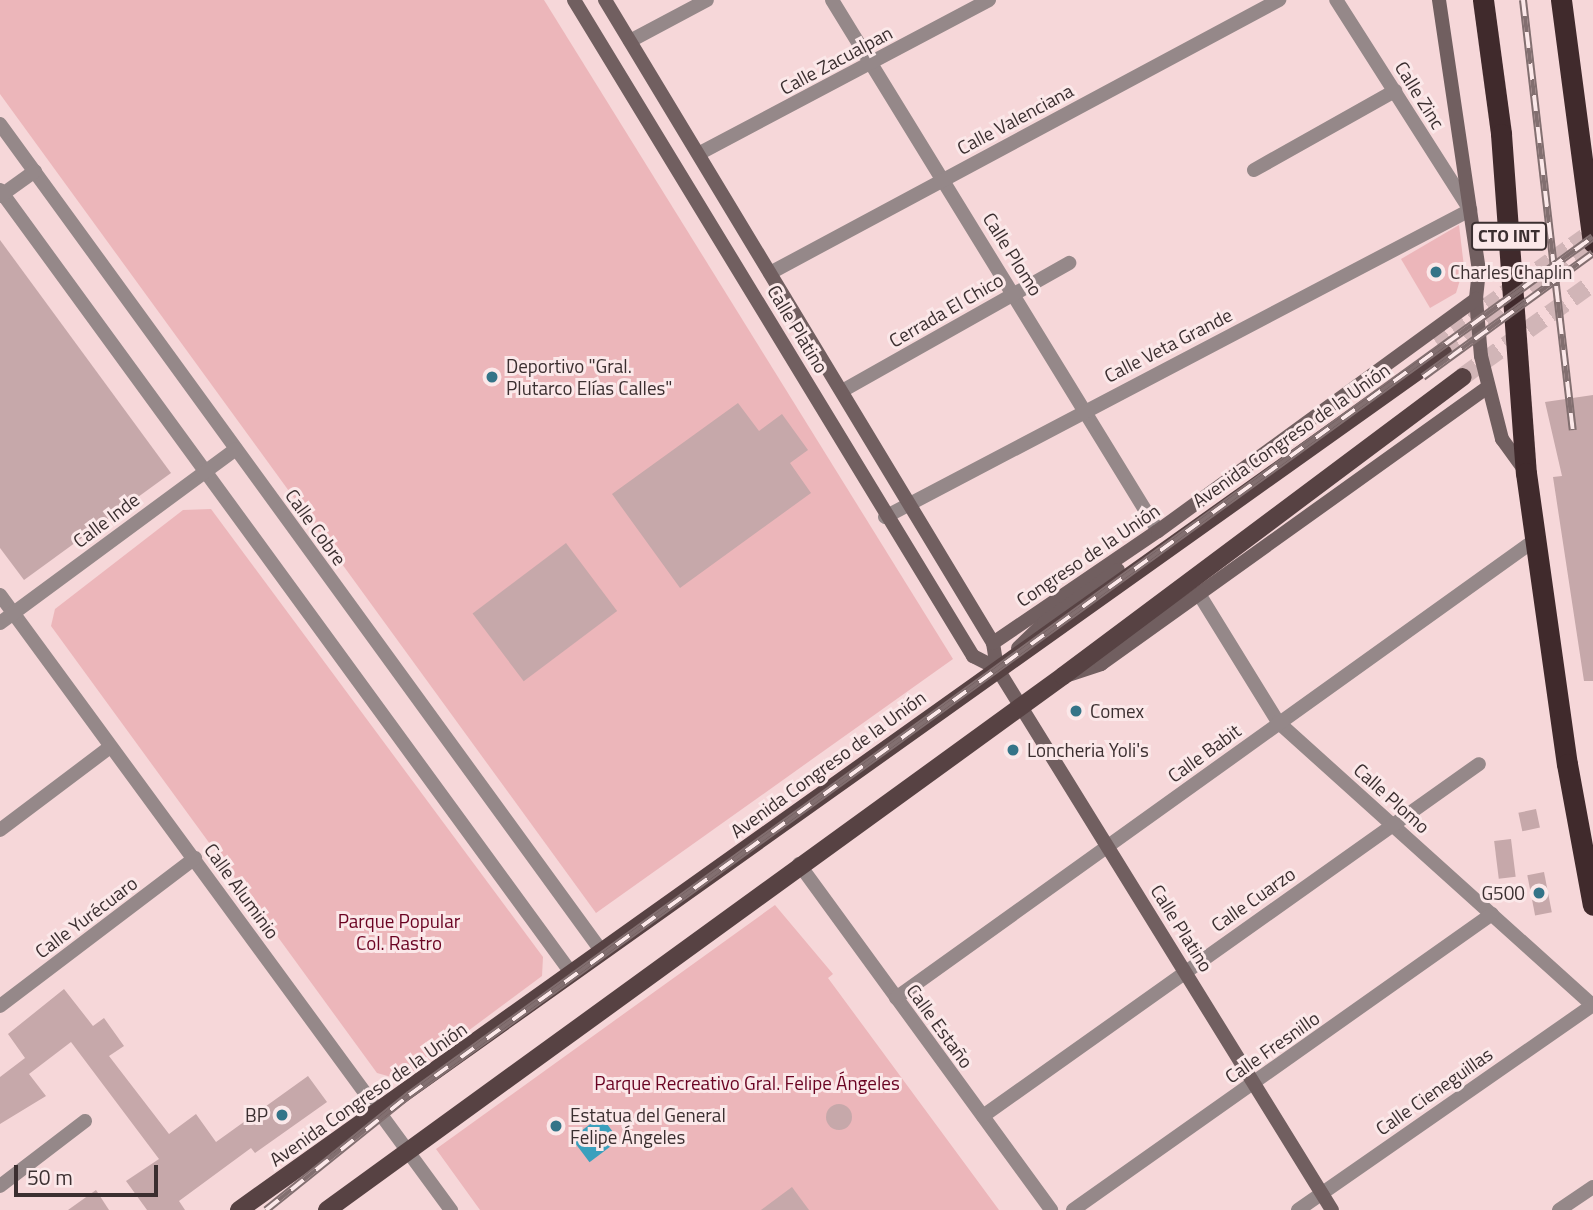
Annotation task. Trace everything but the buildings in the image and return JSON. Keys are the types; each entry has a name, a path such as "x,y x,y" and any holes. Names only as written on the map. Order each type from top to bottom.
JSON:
{"highway":[{"name":"CTO INT","path":"1483,0 1501,134 1527,473 1535,540 1567,764 1593,905"},
{"path":"1561,0 1593,242"}],"main road":[{"name":"Avenida Congreso de la Unión","path":"239,1210 572,974 1439,347"},
{"path":"327,1210 799,864 1063,676 1462,377"}],"street":[{"name":"Calle Platino","path":"574,0 787,347 885,517 973,656 997,668"},
{"name":"Calle Platino","path":"605,0 700,153 993,643 997,668 1023,705 1332,1210"},
{"path":"630,41 706,0"},
{"name":"Calle Plomo","path":"832,0 1015,293 1158,531"},
{"name":"Calle Zacualpan","path":"700,153 989,0"},
{"name":"Calle Valenciana","path":"770,273 1279,0"},
{"name":"Calle Zinc","path":"1336,0 1470,210"},
{"name":"CTO INT","path":"1439,0 1479,270 1476,299 1488,387 1502,439 1527,473"},
{"path":"1254,170 1395,90"},
{"name":"Calle Cobre","path":"0,124 602,952"},
{"path":"35,171 1,194 572,974"},
{"name":"Calle Veta Grande","path":"885,517 1470,210"},
{"name":"Cerrada El Chico","path":"842,391 1069,263"},
{"name":"Congreso de la Unión","path":"993,643 1158,531 1476,299"},
{"path":"1063,676 1101,664 1488,387"},
{"name":"Calle Inde","path":"0,623 236,449"},
{"name":"Calle Babit","path":"896,998 1535,540"},
{"name":"Calle Plomo","path":"1199,594 1278,722 1592,1005"},
{"name":"Calle Aluminio","path":"0,595 451,1210"},
{"path":"0,830 110,747"},
{"name":"Calle Cuarzo","path":"983,1116 1185,970 1479,764"},
{"name":"Calle Yurécuaro","path":"0,1006 195,858"},
{"name":"Calle Estaño","path":"799,864 1051,1210"},
{"name":"Calle Fresnillo","path":"1073,1210 1492,914"},
{"name":"Calle Cieneguillas","path":"1298,1210 1592,1005"},
{"path":"0,1186 85,1121"},
{"path":"1559,1210 1593,1187"}],"green space":[{"name":"Deportivo \"Gral. Plutarco Elías Calles\"","path":"0,0 544,0 953,659 596,913 0,94"},
{"path":"1459,225 1464,267 1456,293 1430,308 1401,259"},
{"name":"Parque Popular Col. Rastro","path":"211,509 543,957 542,976 402,1080 377,1073 51,626 55,609 183,510"},
{"name":"Parque Recreativo Gral. Felipe Ángeles","path":"775,905 833,974 828,978 999,1210 480,1210 436,1149"}],"water":[{"path":"601,1116 619,1140 590,1162 571,1138"}],"tunnel":[{"path":"1435,341 1593,229"},
{"path":"1443,353 1593,243"},
{"path":"1462,377 1593,283"}],"railway":[{"path":"1523,0 1573,430"},
{"path":"266,1210 409,1095 1593,237"},
{"path":"1423,377 1593,253"}],"place":[{"name":"Charles Chaplin","path":"1436,272"},
{"name":"Deportivo \"Gral. Plutarco Elías Calles\"","path":"492,377"},
{"name":"Comex","path":"1076,711"},
{"name":"Loncheria Yoli's","path":"1013,750"},
{"name":"G500","path":"1539,893"},
{"name":"BP","path":"282,1115"},
{"name":"Estatua del General Felipe Ángeles","path":"556,1126"}]}
